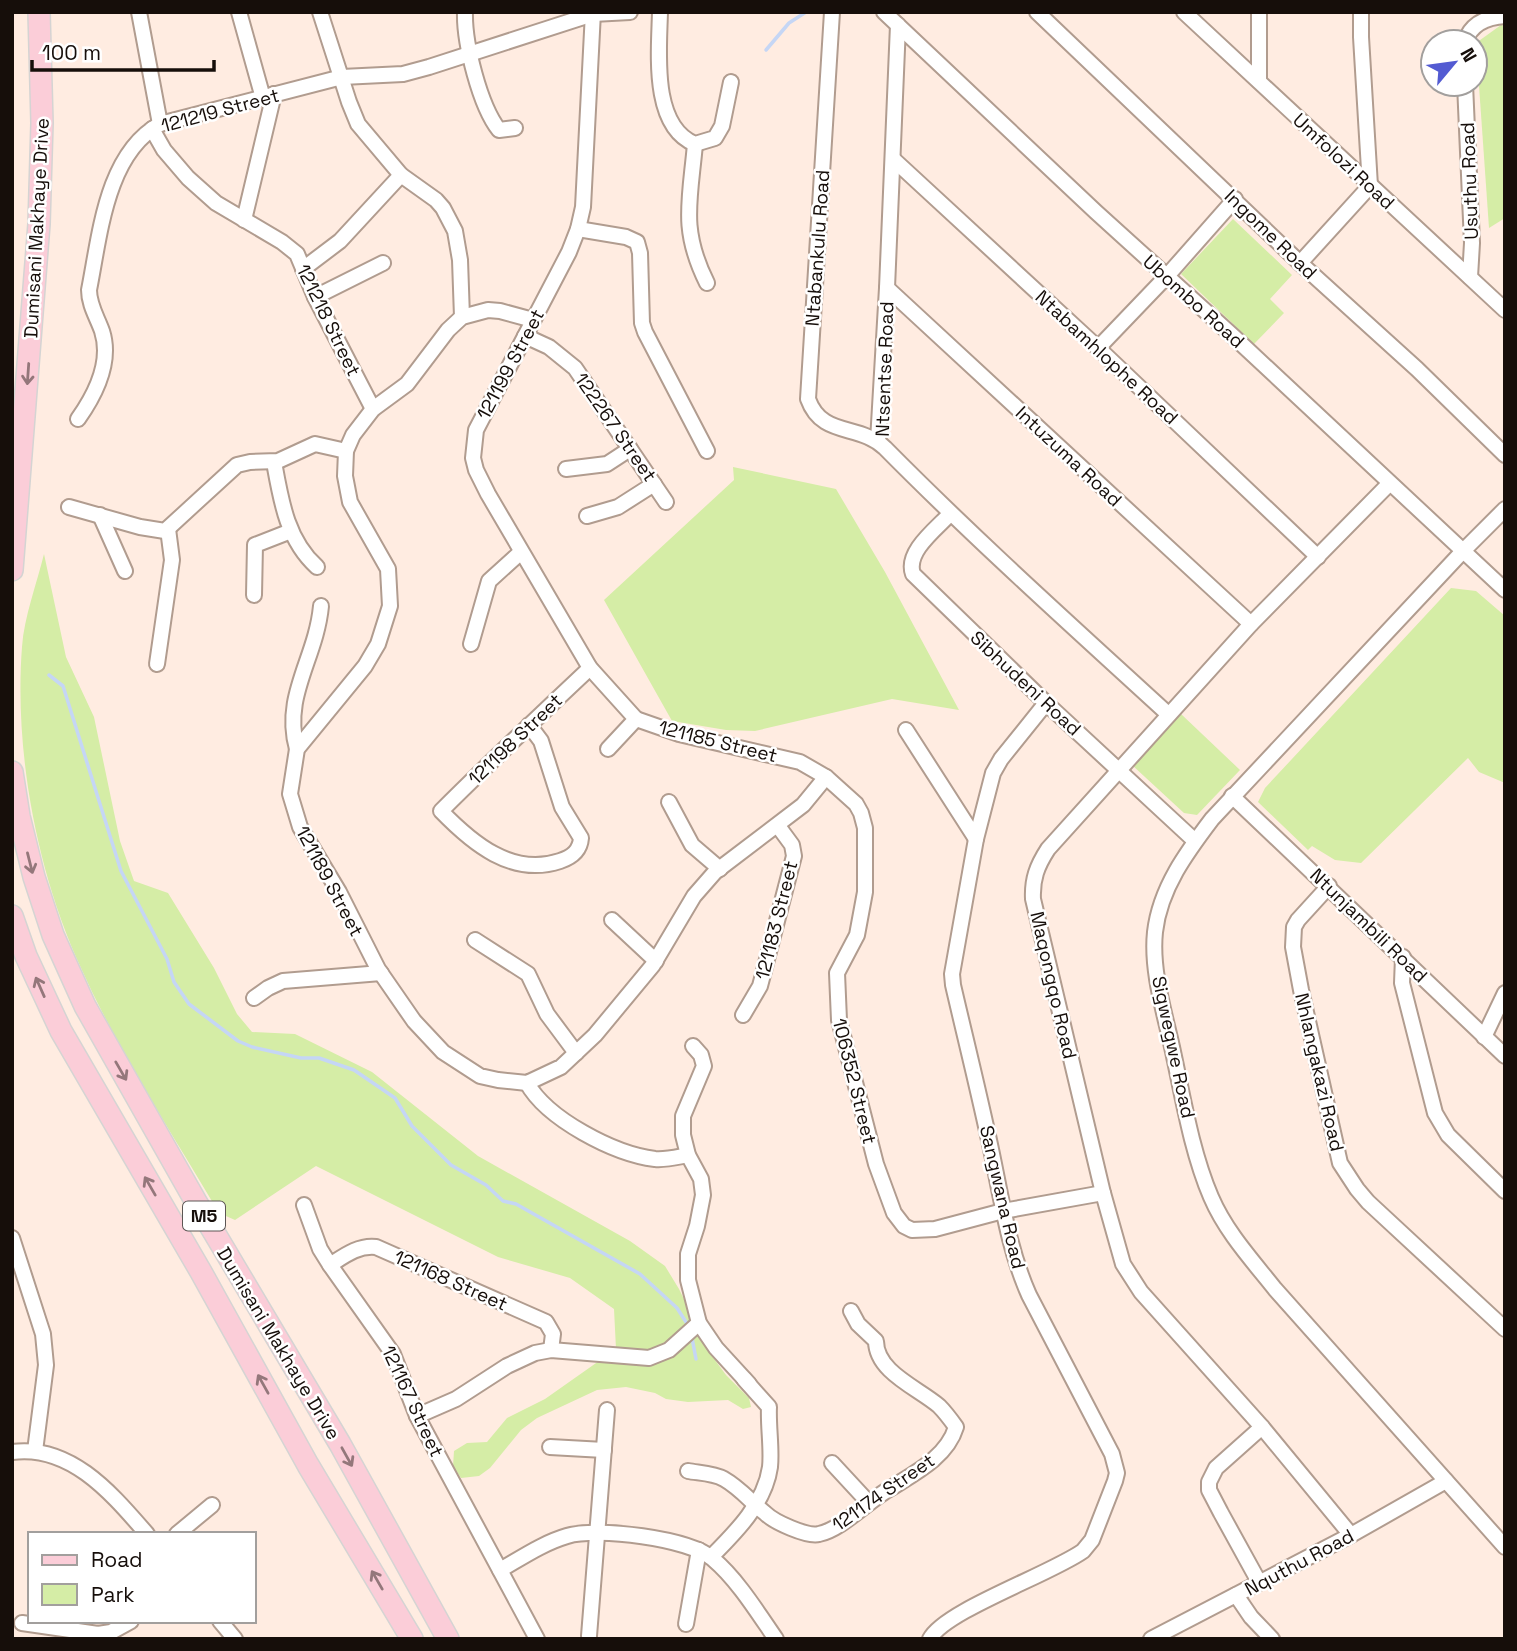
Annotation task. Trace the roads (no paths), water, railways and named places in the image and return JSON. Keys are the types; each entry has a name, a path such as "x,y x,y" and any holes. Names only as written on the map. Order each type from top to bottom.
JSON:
{"main road":[{"name":"Dumisani Makhaye Drive","path":"12,569 39,210 42,123 39,12"},
{"name":"Dumisani Makhaye Drive","path":"12,772 19,816 38,890 61,955 85,1006 189,1190 340,1444 448,1639"},
{"name":"Dumisani Makhaye Drive","path":"12,916 26,956 61,1031 201,1272 308,1465 412,1639"}],"street":[{"path":"139,12 156,126"},
{"path":"239,12 268,96 244,220"},
{"path":"320,12 358,124 401,175 436,200 455,231 460,260 462,317"},
{"path":"465,12 469,55 494,124 499,130 515,128"},
{"name":"121219 Street","path":"78,419 91,401 103,367 104,339 90,303 89,290 107,200 121,166 156,126 342,77 403,74 593,13 630,12"},
{"path":"660,12 661,79 666,112 677,134 695,144 712,140 719,134 731,82"},
{"name":"Ntabankulu Road","path":"832,12 808,399 817,417 877,441"},
{"name":"Ubombo Road","path":"884,12 1505,590"},
{"name":"Ingome Road","path":"1037,12 1505,455"},
{"name":"Umfolozi Road","path":"1184,12 1505,310"},
{"path":"1259,12 1259,82"},
{"path":"1300,262 1370,186 1362,12"},
{"name":"121199 Street","path":"593,13 586,187 578,229 558,274 476,430 473,443 476,470 521,552 590,668 636,719"},
{"path":"1472,28 1493,17 1505,16"},
{"name":"Ntsentse Road","path":"898,25 887,288 877,441 950,513 1168,714"},
{"name":"Usuthu Road","path":"1466,98 1472,243 1470,277"},
{"name":"121218 Street","path":"156,126 164,150 187,178 216,203 282,242 297,254 315,297 373,409"},
{"path":"695,144 688,226 707,284"},
{"name":"Ntabamhlophe Road","path":"893,159 1098,348 1318,557"},
{"path":"303,269 340,241 401,175"},
{"path":"1098,348 1167,276 1234,199"},
{"path":"578,229 626,237 637,242 640,253 642,323 645,332 708,451"},
{"path":"315,297 383,263"},
{"name":"Intuzuma Road","path":"887,288 1251,624"},
{"path":"297,749 365,666 378,644 390,606 388,569 350,502 345,476 346,450 353,435 373,409 407,384 462,317 475,312 500,311 533,320"},
{"name":"122267 Street","path":"525,336 549,347 575,368 666,502"},
{"path":"69,508 155,530 168,529 233,468 250,462 274,462 315,444 346,450"},
{"path":"566,468 607,464 630,449"},
{"path":"274,462 290,531 300,550 317,567"},
{"path":"587,516 618,507 654,484"},
{"name":"Maqongqo Road","path":"1351,1535 1262,1427 1130,1277 1123,1264 1103,1193 1033,899 1032,884 1039,863 1048,849 1168,714 1251,624 1389,484"},
{"name":"Sigwegwe Road","path":"1505,509 1232,796 1195,841 1168,886 1155,933 1159,984 1186,1109 1211,1197 1228,1227 1249,1257 1505,1548"},
{"name":"Sibhudeni Road","path":"950,513 915,553 911,564 913,574 1046,704 1195,841"},
{"path":"100,515 125,571"},
{"path":"157,664 173,560 168,529"},
{"path":"254,595 255,545 290,531"},
{"path":"471,644 489,581 521,552"},
{"path":"297,749 292,716 295,697 315,640 321,606"},
{"name":"121198 Street","path":"530,725 541,741 562,807 580,835 581,843 570,856 542,864 512,861 492,854 480,847 441,811 530,725 590,668"},
{"name":"Sangwana Road","path":"930,1639 938,1628 959,1615 1083,1552 1092,1540 1116,1473 1112,1454 1019,1271 1003,1211 952,979 976,839 993,773 1001,759 1046,704"},
{"path":"608,749 636,719"},
{"name":"121185 Street","path":"636,719 679,734 800,762"},
{"path":"906,730 976,839"},
{"name":"121189 Street","path":"297,749 290,794 293,810 380,973 414,1021 455,1060 480,1076 527,1083"},
{"name":"106352 Street","path":"800,762 826,777 856,804 861,813 864,828 865,892 862,914 857,935 837,973 836,996 839,1020 876,1164 894,1213 904,1226 923,1231 1003,1211 1103,1193"},
{"path":"688,1155 656,1159 592,1137 550,1111 532,1093 527,1083 561,1067 595,1035 656,961 694,897 720,869 803,805 826,777"},
{"name":"Ntunjambili Road","path":"1232,796 1505,1056"},
{"path":"669,802 692,845 720,869"},
{"name":"121183 Street","path":"743,1015 760,986 794,856 792,845 778,826"},
{"name":"Nhlangakazi Road","path":"1329,886 1298,920 1294,927 1293,947 1340,1163 1368,1202 1505,1329"},
{"path":"612,920 656,961"},
{"path":"475,940 528,974 547,1014 576,1054"},
{"path":"1403,957 1402,983 1435,1113 1453,1141 1505,1191"},
{"path":"254,998 284,981 380,973"},
{"path":"1484,1037 1505,993"},
{"path":"686,1624 705,1554 733,1535 757,1504 770,1466 769,1407 716,1348 699,1323 691,1298 686,1262 702,1207 703,1185 688,1155 683,1135 683,1116 704,1062 692,1046"},
{"name":"121167 Street","path":"303,1205 320,1249 386,1341 417,1416 537,1639"},
{"path":"12,1238 43,1334 46,1365 35,1451"},
{"name":"121168 Street","path":"330,1265 355,1250 366,1246 376,1247 545,1322 552,1330 551,1350"},
{"name":"121174 Street","path":"757,1504 769,1517 786,1525 815,1535 829,1530 933,1461 955,1431 956,1427 937,1405 892,1372 876,1350 876,1341 858,1324 851,1311"},
{"path":"417,1416 456,1399 522,1358 551,1350 649,1358 669,1350 699,1323"},
{"path":"736,1370 749,1384"},
{"path":"589,1636 607,1410"},
{"path":"1259,1582 1209,1490 1209,1482 1216,1468 1262,1427"},
{"path":"550,1447 604,1450"},
{"path":"12,1452 35,1451 72,1464 101,1483 146,1532"},
{"path":"831,1464 869,1503"},
{"path":"688,1471 719,1476 757,1504"},
{"name":"Nquthu Road","path":"1151,1639 1351,1535 1446,1481"},
{"path":"179,1532 212,1505"},
{"path":"499,1570 569,1536 598,1533 681,1544 705,1554 732,1579 776,1639"},
{"path":"1236,1595 1251,1617 1272,1639"},
{"path":"22,1623 99,1634 111,1632 127,1623"},
{"path":"222,1623 235,1639"}],"waterway":[{"path":"766,50 789,23 806,12"},
{"path":"49,675 63,686 121,871 167,959 174,982 189,1004 238,1041 252,1047 301,1058 319,1058 354,1070 395,1098 412,1126 451,1165 486,1185 503,1201 516,1204 640,1274 677,1308 686,1322"},
{"path":"692,1338 696,1359"}]}
